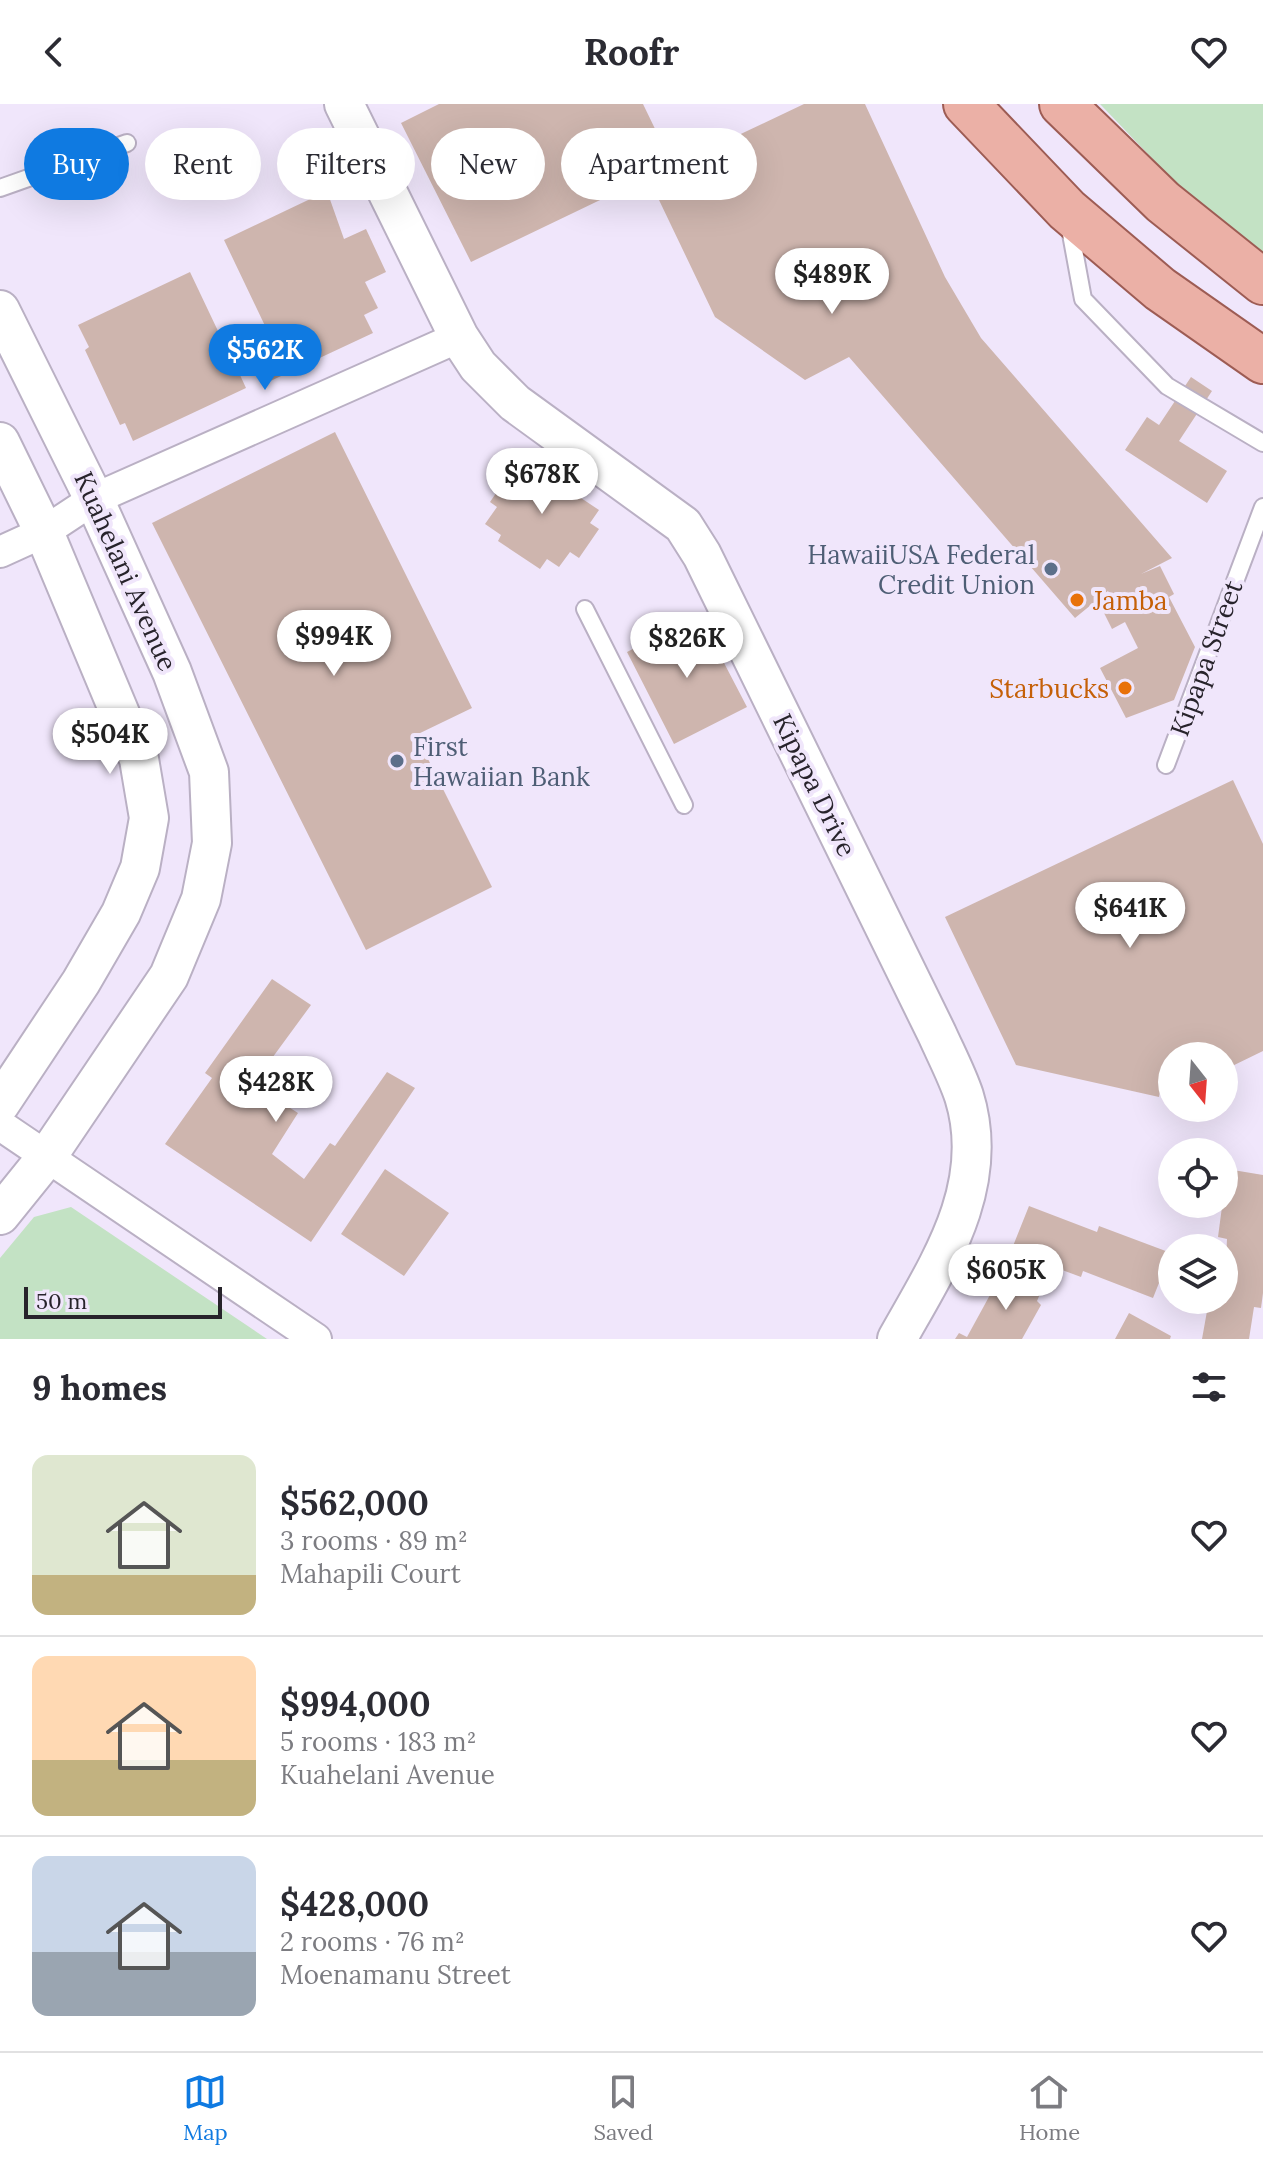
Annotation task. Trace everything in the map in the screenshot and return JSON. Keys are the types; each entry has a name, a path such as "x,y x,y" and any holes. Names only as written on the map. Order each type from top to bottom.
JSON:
{"main road":[{"path":"966,104 1067,210 1160,289 1263,361"},
{"path":"1062,104 1163,202 1263,282"}],"street":[{"name":"Kipapa Drive","path":"344,104 459,337 478,366 515,403 683,525 709,569 949,1060 970,1125 969,1184 953,1240 897,1339"},
{"name":"Kuahelani Avenue","path":"0,310 94,499 172,672 209,772 212,843 201,899 169,976 46,1158 0,1215"},
{"path":"0,552 44,532 94,499 459,337"},
{"path":"0,442 44,532 139,759 149,818 140,868 121,913 81,982 0,1104"},
{"path":"0,1125 316,1339"}],"lane":[{"path":"0,188 24,179"},
{"path":"1067,210 1083,299 1167,386 1263,443"},
{"name":"Kipapa Street","path":"1166,765 1263,507"},
{"path":"585,609 684,805"}],"green space":[{"path":"1100,104 1263,104 1263,253 1194,202"},
{"path":"71,1207 267,1339 0,1339 0,1258 34,1217"}],"building":[{"path":"439,104 643,104 655,128 561,128 561,200 600,200 471,262 440,200 545,200 545,128 431,128 431,183 415,151 415,128 404,128 401,123"},
{"path":"804,104 865,104 945,277 981,338 1172,558 1141,574 1160,566 1174,594 1169,597 1195,647 1174,700 1126,718 1100,668 1138,648 1125,622 1112,629 1102,609 1115,603 1108,591 1075,618 849,357 805,380 715,317 659,200 757,200 757,128 753,128"},
{"path":"308,200 330,200 344,239 366,229 386,272 365,282 378,308 364,315 373,333 264,384 256,368 240,375 246,388 133,441 125,423 120,425 85,350 89,347 78,325 190,272 227,350 267,330 224,240"},
{"path":"1191,377 1212,391 1179,441 1227,471 1207,503 1125,450 1147,417 1159,425"},
{"path":"335,432 472,708 416,735 492,887 366,950 152,523"},
{"path":"532,460 552,474 556,469 584,488 578,496 599,510 590,523 599,529 579,558 570,552 559,567 547,559 540,569 498,541 501,535 485,524 497,507 490,502 513,468 522,474"},
{"path":"699,615 747,707 674,744 627,652"},
{"path":"1233,780 1263,844 1263,1051 1238,1063 1238,1042 1158,1042 1158,1097 1016,1065 945,917"},
{"path":"272,979 311,1005 253,1084 298,1113 272,1154 304,1179 330,1143 335,1146 387,1072 415,1088 311,1242 165,1144 212,1078 205,1073"},
{"path":"385,1169 449,1213 404,1276 341,1234"},
{"path":"1238,1171 1263,1175 1263,1293 1261,1308 1254,1307 1249,1339 1202,1339 1206,1314 1238,1314 1238,1234 1218,1234 1221,1218 1238,1218"},
{"path":"1029,1206 1097,1232 1099,1226 1158,1248 1158,1286 1153,1298 1083,1271 1081,1277 1011,1251"},
{"path":"1002,1273 1040,1294 1037,1301 1041,1305 1022,1339 955,1339 959,1333 967,1337"},
{"path":"1129,1313 1171,1336 1170,1339 1115,1339"}],"place":[{"name":"HawaiiUSA Federal Credit Union","path":"1051,569"},
{"name":"Jamba","path":"1077,600"},
{"name":"Starbucks","path":"1125,688"},
{"name":"First Hawaiian Bank","path":"397,761"}]}
